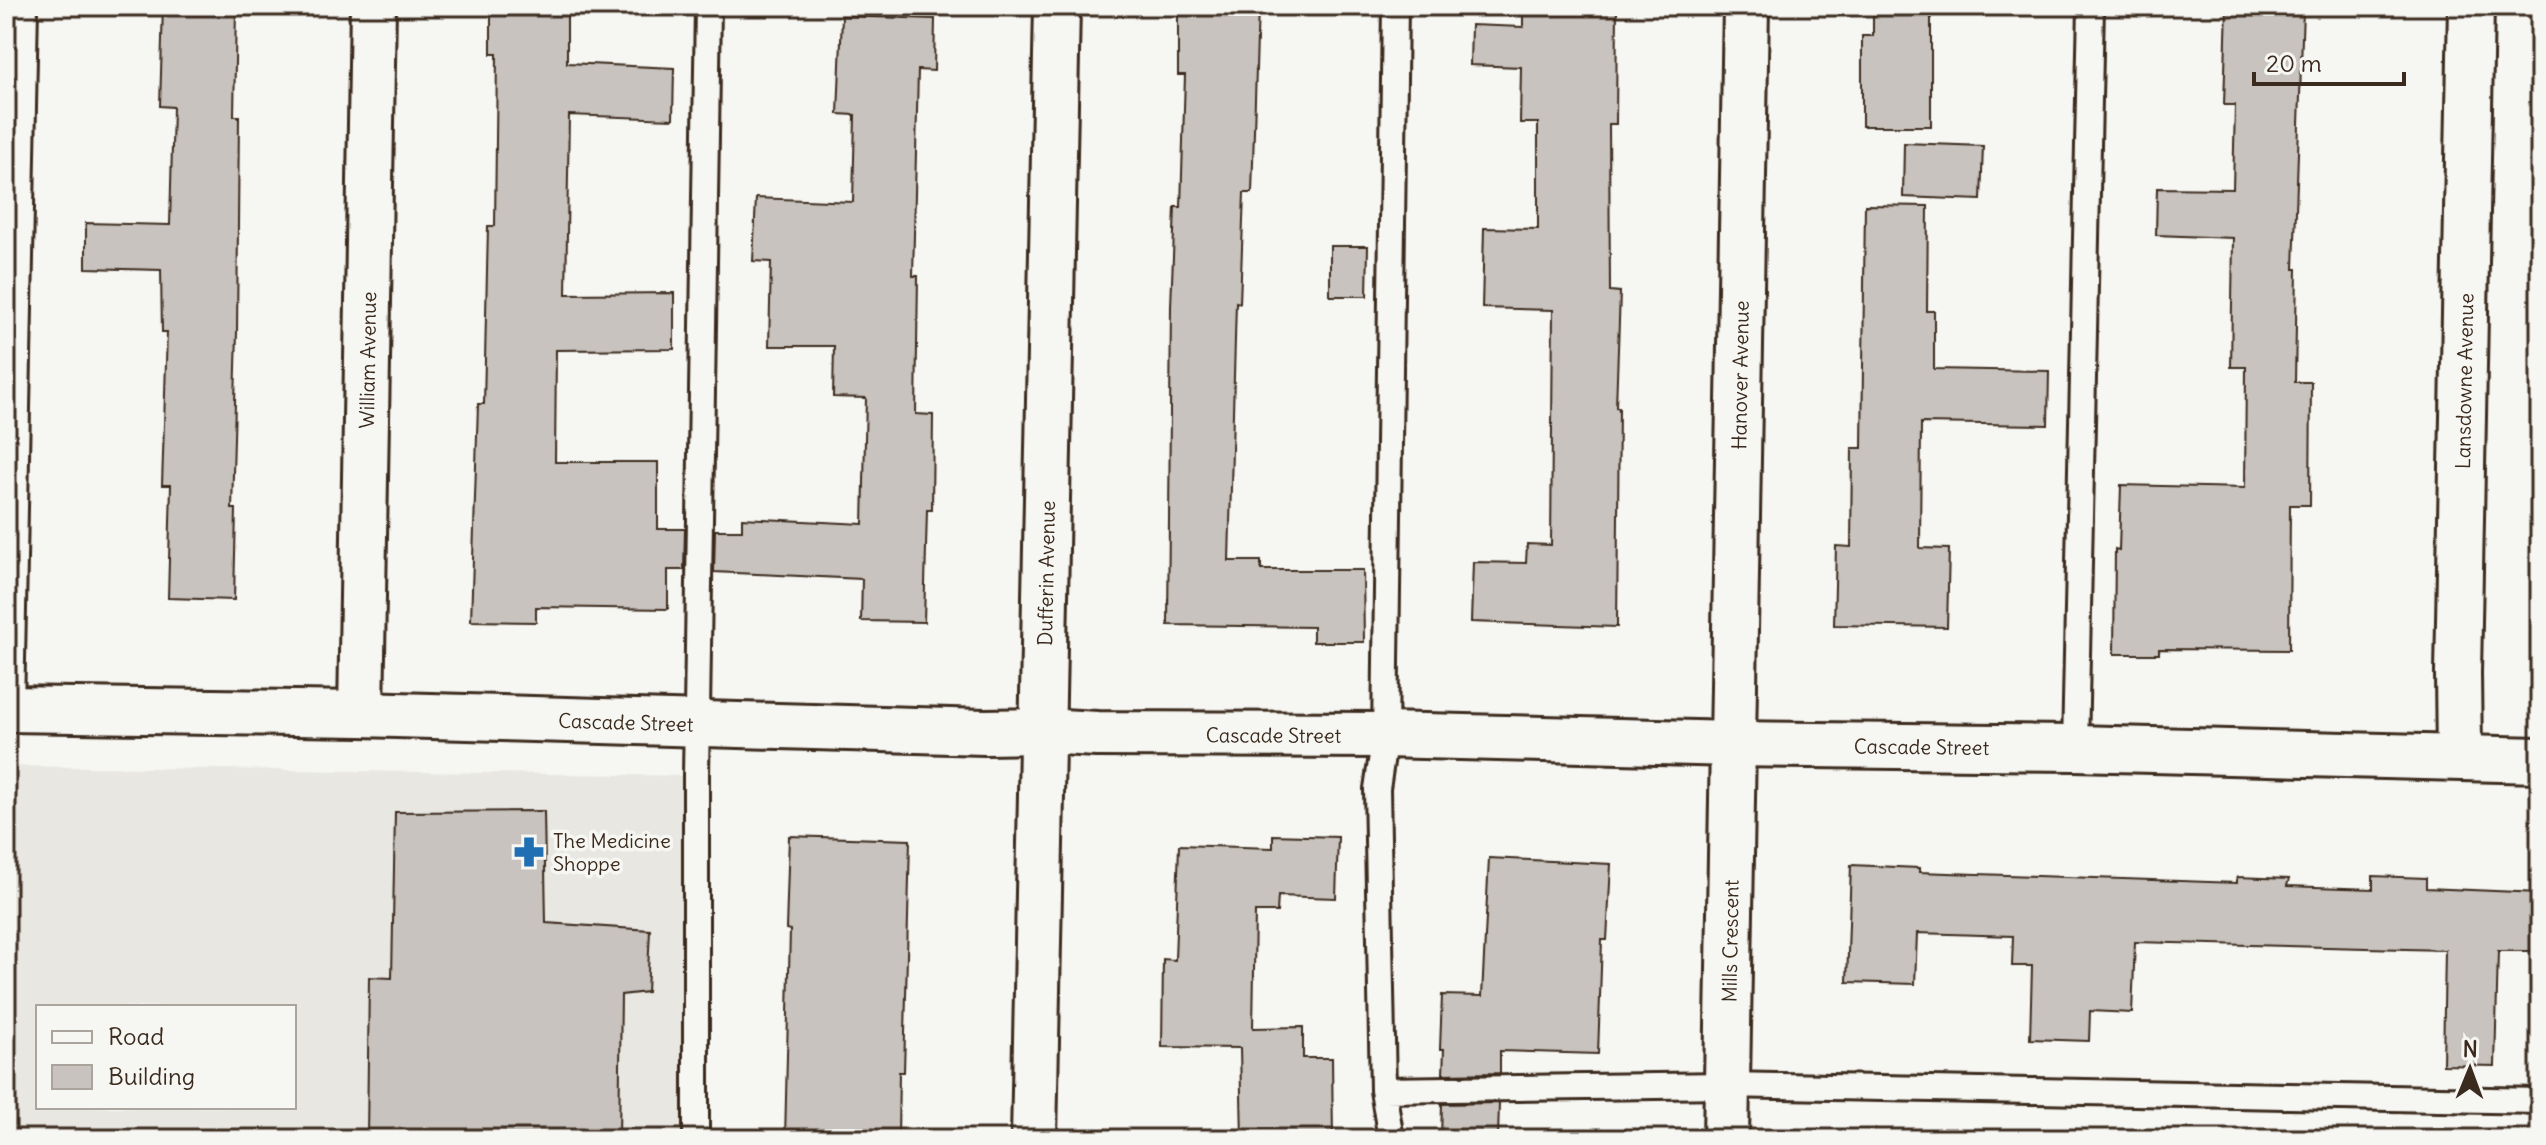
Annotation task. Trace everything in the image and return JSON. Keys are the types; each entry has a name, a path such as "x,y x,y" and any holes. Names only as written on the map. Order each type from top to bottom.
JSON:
{"street":[{"name":"William Avenue","path":"361,714 373,6"},
{"name":"Dufferin Avenue","path":"1034,1139 1057,6"},
{"name":"Hanover Avenue","path":"1733,744 1746,6"},
{"name":"Lansdowne Avenue","path":"2459,757 2458,657 2471,6"},
{"name":"Cascade Street","path":"8,709 361,714 985,732 1385,735 2540,760"},
{"name":"Mills Crescent","path":"1726,1139 1733,744"}],"lane":[{"path":"8,709 25,6"},
{"path":"696,1139 708,6"},
{"path":"1391,1139 1383,1090 1377,789 1385,735 1395,6"},
{"path":"2075,748 2091,6"},
{"path":"1383,1090 1726,1085 2540,1101"}],"shaded area":[{"path":"6,766 696,776 696,1139 6,1139"}],"building":[{"path":"163,6 236,9 234,116 239,116 232,509 236,509 234,600 168,598 171,485 162,485 167,332 162,332 161,270 86,268 86,223 170,225 173,107 160,106"},
{"path":"491,6 567,6 567,63 674,68 673,119 569,115 566,294 674,293 674,349 556,350 555,462 658,462 658,529 685,529 684,570 668,570 668,609 536,607 536,622 471,621 478,404 484,404 488,226 495,226 497,54 491,54"},
{"path":"1178,6 1258,6 1252,193 1244,193 1240,303 1236,302 1229,561 1261,561 1261,570 1363,570 1364,642 1313,642 1313,627 1168,625 1171,306 1175,207 1181,207 1185,75 1178,75"},
{"path":"1523,6 1617,6 1616,124 1609,124 1610,291 1620,292 1616,407 1619,408 1617,627 1471,622 1473,562 1526,563 1527,544 1551,545 1553,310 1482,308 1484,228 1538,229 1538,123 1520,123 1521,67 1470,65 1471,25 1523,27"},
{"path":"1873,6 1931,6 1931,126 1862,126 1862,36 1873,36"},
{"path":"2227,6 2303,9 2294,269 2297,269 2295,382 2311,382 2310,505 2290,505 2289,650 2159,649 2159,654 2114,654 2115,549 2119,550 2121,485 2245,488 2246,367 2231,367 2233,238 2156,235 2157,188 2233,189 2235,105 2224,105"},
{"path":"842,16 935,19 934,71 918,70 913,276 918,276 916,414 933,415 932,510 927,510 924,622 861,621 862,579 714,572 715,530 742,530 742,518 863,524 866,398 833,397 834,346 769,346 771,262 753,261 756,198 853,202 855,115 838,114"},
{"path":"1904,143 1983,146 1981,200 1903,197"},
{"path":"1865,205 1928,206 1927,311 1934,311 1934,369 2049,371 2048,425 1921,423 1920,548 1949,549 1947,627 1834,625 1836,546 1851,547 1852,448 1862,448"},
{"path":"1330,246 1368,246 1367,296 1330,296"},
{"path":"544,811 546,923 650,930 647,992 621,995 619,1139 367,1139 369,977 392,978 395,812"},
{"path":"1273,835 1338,837 1336,898 1278,896 1277,912 1255,912 1253,1028 1303,1027 1303,1058 1332,1058 1333,1139 1242,1139 1240,1048 1162,1047 1163,959 1175,960 1179,845 1273,848"},
{"path":"789,836 910,840 904,1072 899,1072 898,1139 785,1139"},
{"path":"1489,858 1611,864 1607,940 1602,940 1598,1054 1500,1051 1500,1073 1443,1074 1444,1049 1440,1049 1442,995 1482,996"},
{"path":"1851,865 1919,868 1919,872 2237,883 2237,877 2289,879 2287,886 2373,889 2373,876 2426,878 2426,888 2540,893 2540,951 2498,951 2495,1066 2443,1065 2445,950 2135,942 2132,1013 2090,1011 2089,1041 2030,1039 2032,966 2012,966 2013,936 1917,933 1915,984 1847,982"},
{"path":"1499,1103 1498,1139 1441,1139 1442,1104"}],"place":[{"name":"The Medicine Shoppe","path":"529,852"}]}
